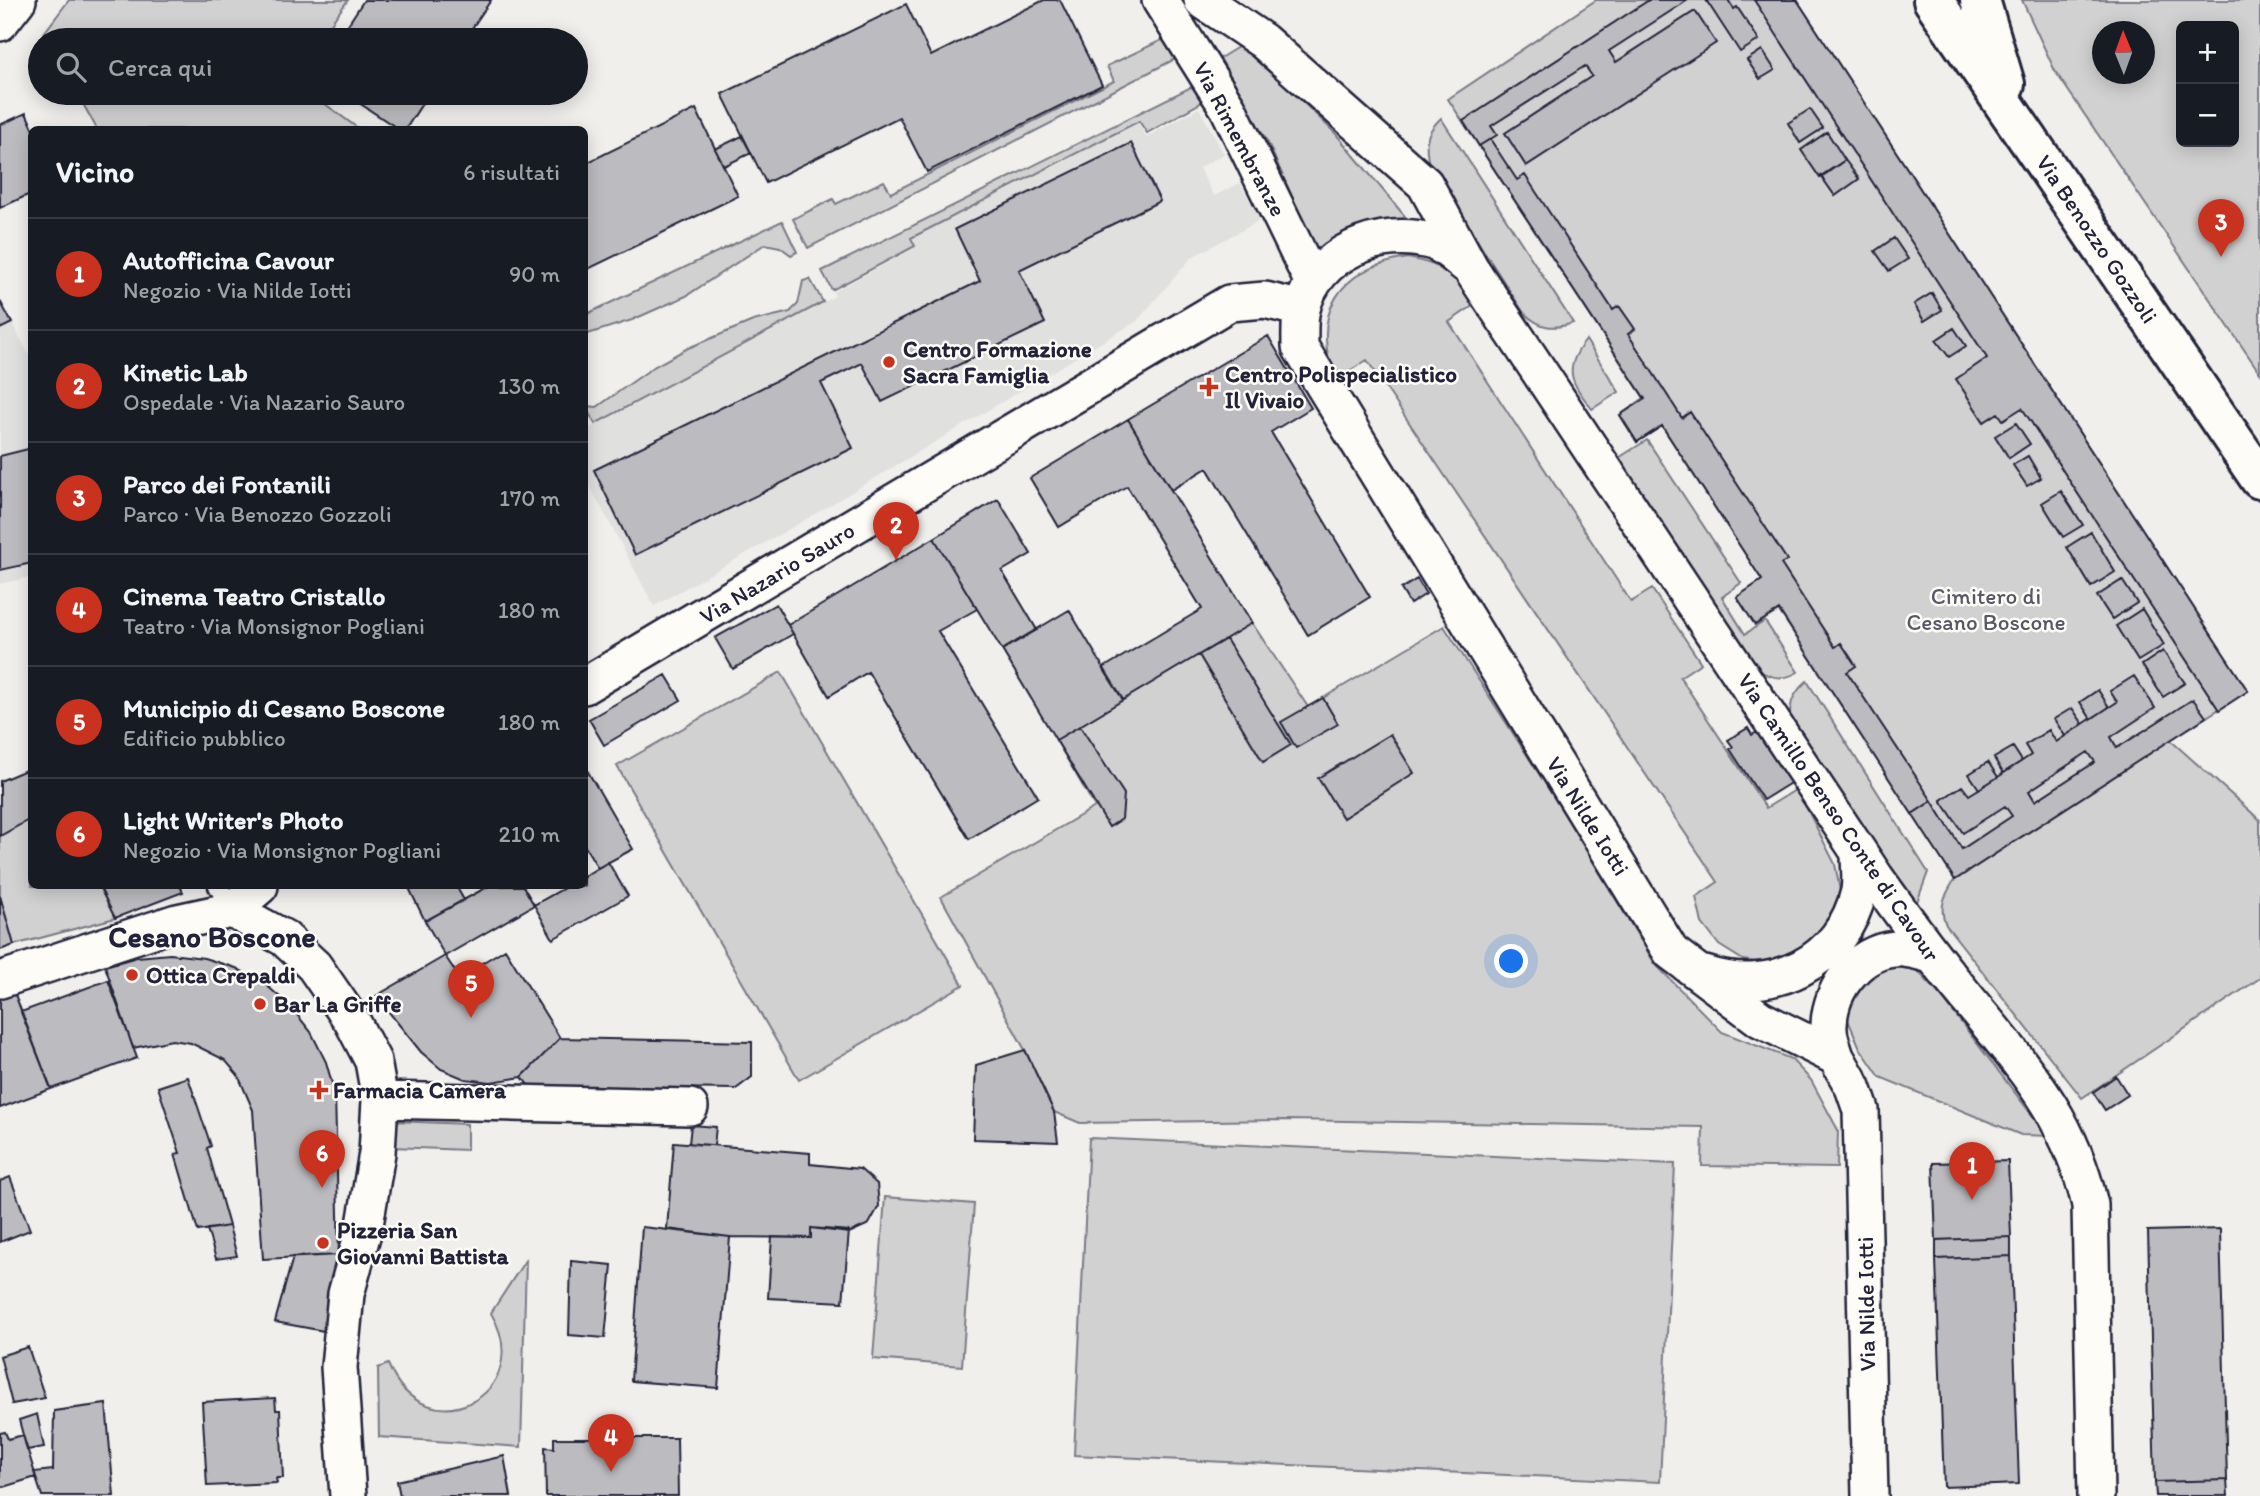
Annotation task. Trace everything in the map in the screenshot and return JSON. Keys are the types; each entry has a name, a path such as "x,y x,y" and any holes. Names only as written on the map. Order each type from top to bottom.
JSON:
{"street":[{"path":"0,23 18,0"},
{"name":"Via Rimembranze","path":"1160,0 1228,108 1307,296"},
{"name":"Via Camillo Benso Conte di Cavour","path":"1202,0 1263,41 1424,184 1471,269 1859,853 1932,955 2038,1086 2064,1128 2081,1167 2090,1205 2096,1496"},
{"name":"Via Benozzo Gozzoli","path":"1933,0 2260,480"},
{"path":"1980,0 2016,119"},
{"path":"1307,296 1345,250 1389,236 1434,242 1471,269"},
{"name":"Via Nazario Sauro","path":"588,684 1229,303 1307,296"},
{"name":"Via Nilde Iotti","path":"1307,296 1300,347 1671,952 1760,1019 1836,1057 1853,1087 1861,1110 1871,1496"},
{"path":"1693,970 1727,982 1762,982 1797,972 1826,952 1848,923 1859,889 1859,853"},
{"path":"0,980 177,922 225,898 251,889"},
{"path":"225,898 284,938 314,966 352,1021 373,1061 380,1100 377,1153 365,1225 346,1294 339,1367 348,1496"},
{"path":"1836,1057 1828,1028 1833,998 1848,972 1873,955 1903,949 1932,955"},
{"path":"380,1100 690,1107"}],"shaded area":[{"name":"Centro Formazione Sacra Famiglia","path":"1199,108 1224,154 1199,168 1214,196 1240,183 1261,220 1192,257 1137,321 805,520 654,606 588,483 588,429 835,296 833,292 916,247 911,239 1138,122 1146,137"},
{"path":"0,301 28,353 28,578 0,584"}],"green space":[{"path":"69,0 348,0 328,28 48,28"},
{"name":"Cimitero di Cesano Boscone","path":"1596,0 1797,0 2248,691 2170,740 2260,820 2260,978 2082,1098 1946,925 1944,901 1955,879 1779,611 1755,625 1737,597 1762,580 1662,426 1637,442 1620,415 1644,398 1448,99"},
{"path":"2022,0 2260,0 2260,373 2055,71"},
{"path":"1164,39 1175,59 808,248 793,219 833,199 836,204 884,181 891,193 1114,81 1107,66"},
{"path":"1243,44 1336,134 1408,220 1369,225 1350,231 1317,253 1269,145 1220,58"},
{"path":"1193,86 1202,102 1147,133 1139,121 911,238 915,246 832,290 822,271"},
{"path":"84,105 326,105 355,126 95,126"},
{"path":"1441,118 1573,323 1547,326 1535,322 1524,313 1429,166 1427,140 1431,129"},
{"path":"782,221 797,252 791,255 780,247 765,244 686,296 632,320 588,334 588,314"},
{"path":"1408,258 1448,272 1480,301 1449,322 1631,602 1652,589 1701,663 1680,677 1766,808 1797,789 1835,864 1840,891 1835,918 1820,941 1770,964 1743,960 1719,945 1702,923 1696,897 1718,882 1367,360 1335,380 1328,356 1326,334 1329,315 1336,298 1348,283 1364,272 1384,263"},
{"path":"810,279 823,302 595,424 588,406 597,407 655,366 688,348 753,321 790,312 798,304 803,281"},
{"path":"1586,340 1619,392 1592,409 1572,376 1574,360"},
{"path":"1647,440 1741,583 1722,597 1745,634 1765,621 1798,672 1786,677 1776,677 1754,668 1617,459"},
{"path":"1252,623 1308,707 1444,626 1552,794 1655,964 1722,1032 1791,1059 1811,1080 1838,1130 1837,1168 1702,1166 1703,1127 1288,1120 1080,1123 1054,1112 1025,1050 941,897 1095,807 1056,740"},
{"path":"781,672 963,985 799,1080 617,766"},
{"path":"1807,681 1928,872 1917,902 1921,921 1790,722 1793,699"},
{"path":"28,820 28,889 100,889 115,918 14,945 0,896 0,836"},
{"path":"1890,966 1916,969 1940,995 2048,1136 2021,1135 1880,1077 1860,1048 1848,1020 1847,1004 1868,973"},
{"path":"393,1121 467,1124 467,1150 392,1147"},
{"path":"1089,1138 1675,1164 1660,1482 1074,1455"},
{"path":"885,1197 974,1204 962,1366 873,1359"},
{"path":"526,1259 521,1447 379,1437 378,1368 388,1364 405,1390 426,1405 449,1408 471,1402 489,1388 500,1368 502,1342 491,1313"}],"building":[{"path":"364,0 491,0 472,28 346,28"},
{"path":"1044,0 1060,0 1102,85 927,172 899,117 766,183 722,94 906,4 931,56"},
{"path":"1649,0 1688,0 1609,51 1616,62 1695,11 1716,43 1526,166 1505,133 1592,76 1585,66 1491,126 1497,135 1479,146 1463,121"},
{"path":"1706,0 1728,0 1734,9 1737,7 1759,40 1740,52"},
{"path":"1754,0 1797,0 2248,691 2219,710 2022,408 2003,420 1998,413 1984,422 1956,379 1987,358"},
{"path":"1762,50 1775,70 1760,79 1747,60"},
{"path":"362,105 421,105 408,126 394,126"},
{"path":"696,109 738,196 588,269 588,162"},
{"path":"1810,109 1823,128 1800,143 1788,123"},
{"path":"26,113 32,126 28,126 28,195 0,208 0,125"},
{"path":"1827,132 1845,160 1820,178 1801,150"},
{"path":"742,136 751,153 724,166 715,149"},
{"path":"1490,139 1517,180 1525,175 1613,310 1619,306 1635,329 1628,334 1682,418 1690,412 1787,560 1781,564 1835,647 1841,643 1856,666 1847,672 1932,801 1912,814 1779,610 1755,625 1737,597 1762,580 1662,426 1637,442 1620,415 1645,399 1479,146"},
{"path":"1131,143 1160,201 1019,270 1045,323 882,402 862,363 821,383 853,448 635,555 594,470 980,281 955,229"},
{"path":"1845,160 1859,179 1835,196 1821,176"},
{"path":"1894,238 1908,259 1889,271 1875,251"},
{"path":"1932,293 1942,310 1924,321 1914,304"},
{"path":"0,301 12,323 0,329"},
{"path":"1954,328 1966,346 1949,357 1936,340"},
{"path":"1268,336 1311,408 1271,432 1370,597 1308,635 1207,468 1171,490 1128,419"},
{"path":"1128,419 1252,623 1123,700 1103,668 1202,609 1127,486 1059,527 1030,478"},
{"path":"2016,423 2030,444 2009,458 1995,436"},
{"path":"28,449 28,564 0,570 0,456"},
{"path":"2028,456 2041,478 2027,486 2013,465"},
{"path":"2061,491 2083,525 2063,537 2042,503"},
{"path":"998,499 1031,554 1002,571 1037,630 1002,650 934,538"},
{"path":"2091,532 2115,572 2091,587 2067,547"},
{"path":"934,538 977,609 938,631 1038,797 969,839 868,672 829,696 788,625"},
{"path":"1417,579 1426,594 1410,604 1401,589"},
{"path":"2122,580 2137,603 2112,619 2097,596"},
{"path":"776,604 793,634 733,669 715,638"},
{"path":"2142,609 2164,645 2138,661 2116,626"},
{"path":"1069,610 1123,700 1056,740 1002,650"},
{"path":"1226,639 1291,745 1263,762 1199,655"},
{"path":"2163,651 2185,683 2163,697 2142,665"},
{"path":"666,675 681,700 604,745 589,719"},
{"path":"2134,676 2155,708 2111,737 2117,748 2193,699 2206,717 1955,880 1912,814 1932,801 1962,849 2012,816 2005,806 1963,833 1941,800 1962,786 1969,795 1998,777 2031,755 2025,745 2049,730 2056,742 2117,702 2110,691","holes":["2088,752 2095,762 2035,801 2029,791"]},
{"path":"2098,690 2109,707 2091,719 2080,702"},
{"path":"1323,698 1338,724 1296,748 1281,722"},
{"path":"2072,708 2083,724 2065,736 2054,719"},
{"path":"1080,726 1124,794 1122,819 1109,827 1056,740"},
{"path":"1748,728 1752,735 1759,731 1792,782 1763,800 1730,749 1733,747 1728,740"},
{"path":"1390,734 1414,773 1343,818 1318,778"},
{"path":"2013,747 2022,761 2003,773 1994,758"},
{"path":"1988,762 1998,777 1979,789 1969,774"},
{"path":"28,769 28,820 0,836 0,781"},
{"path":"588,772 633,849 598,868 588,852"},
{"path":"608,862 628,896 553,939 534,905 563,889 588,889 588,874"},
{"path":"100,889 182,889 183,892 115,918"},
{"path":"409,889 458,889 464,900 425,921"},
{"path":"484,889 525,889 534,905 445,956 425,921"},
{"path":"0,896 14,945 0,950"},
{"path":"505,949 560,1038 522,1077 491,1082 465,1079 441,1069 421,1052 376,996 445,956 459,977"},
{"path":"170,954 204,958 236,968 265,984 290,1006 311,1032 326,1062 335,1094 339,1255 263,1259 253,1110 238,1075 225,1060 191,1043 172,1040 133,1048 105,966 137,957"},
{"path":"108,980 137,1058 51,1089 21,1012"},
{"path":"14,992 51,1089 0,1108 0,997"},
{"path":"560,1038 752,1042 752,1077 736,1089 529,1086 522,1077"},
{"path":"1025,1050 1054,1112 1058,1142 973,1139 976,1065"},
{"path":"2116,1076 2128,1095 2105,1110 2093,1092"},
{"path":"188,1077 211,1146 207,1148 229,1226 198,1231 175,1154 180,1153 158,1087"},
{"path":"691,1125 716,1127 714,1145 689,1144"},
{"path":"674,1142 810,1153 810,1164 860,1169 877,1184 879,1206 869,1224 849,1233 811,1228 811,1238 730,1237 667,1229"},
{"path":"2008,1161 2011,1237 1936,1240 1933,1163"},
{"path":"10,1177 30,1230 0,1242 0,1181"},
{"path":"229,1226 237,1256 216,1259 207,1229"},
{"path":"642,1227 730,1237 718,1388 631,1381"},
{"path":"811,1228 849,1231 843,1302 768,1298 772,1237 811,1238"},
{"path":"2220,1229 2227,1480 2155,1482 2148,1231"},
{"path":"2011,1237 2011,1256 1936,1259 1936,1240"},
{"path":"339,1255 324,1331 275,1322 293,1257"},
{"path":"2011,1256 2019,1484 1944,1487 1936,1259"},
{"path":"571,1261 612,1265 605,1338 569,1335"},
{"path":"28,1347 45,1398 12,1404 0,1356"},
{"path":"275,1398 276,1410 280,1410 283,1478 276,1478 277,1483 207,1486 202,1402"},
{"path":"106,1404 114,1496 42,1496 34,1472 53,1470 54,1411"},
{"path":"37,1414 44,1447 27,1450 19,1420"},
{"path":"5,1432 8,1439 23,1435 36,1477 0,1488 0,1433"},
{"path":"554,1438 677,1438 678,1496 546,1496 545,1447 554,1448"},
{"path":"504,1456 511,1496 400,1496 397,1481"},
{"path":"2227,1480 2228,1496 2156,1496 2155,1482"}],"place":[{"name":"Parco dei Fontanili","path":"2221,257"},
{"name":"Centro Formazione Sacra Famiglia","path":"889,362"},
{"name":"Centro Polispecialistico Il Vivaio","path":"1209,387"},
{"name":"Kinetic Lab","path":"896,560"},
{"name":"Ottica Crepaldi","path":"132,975"},
{"name":"Bar La Griffe","path":"260,1004"},
{"name":"Municipio di Cesano Boscone","path":"471,1018"},
{"name":"Farmacia Camera","path":"319,1090"},
{"name":"Light Writer's Photo","path":"322,1188"},
{"name":"Autofficina Cavour","path":"1972,1200"},
{"name":"Pizzeria San Giovanni Battista","path":"323,1243"},
{"name":"Cinema Teatro Cristallo","path":"611,1472"}],"district":[{"name":"Cesano Boscone","path":"212,936"}]}
